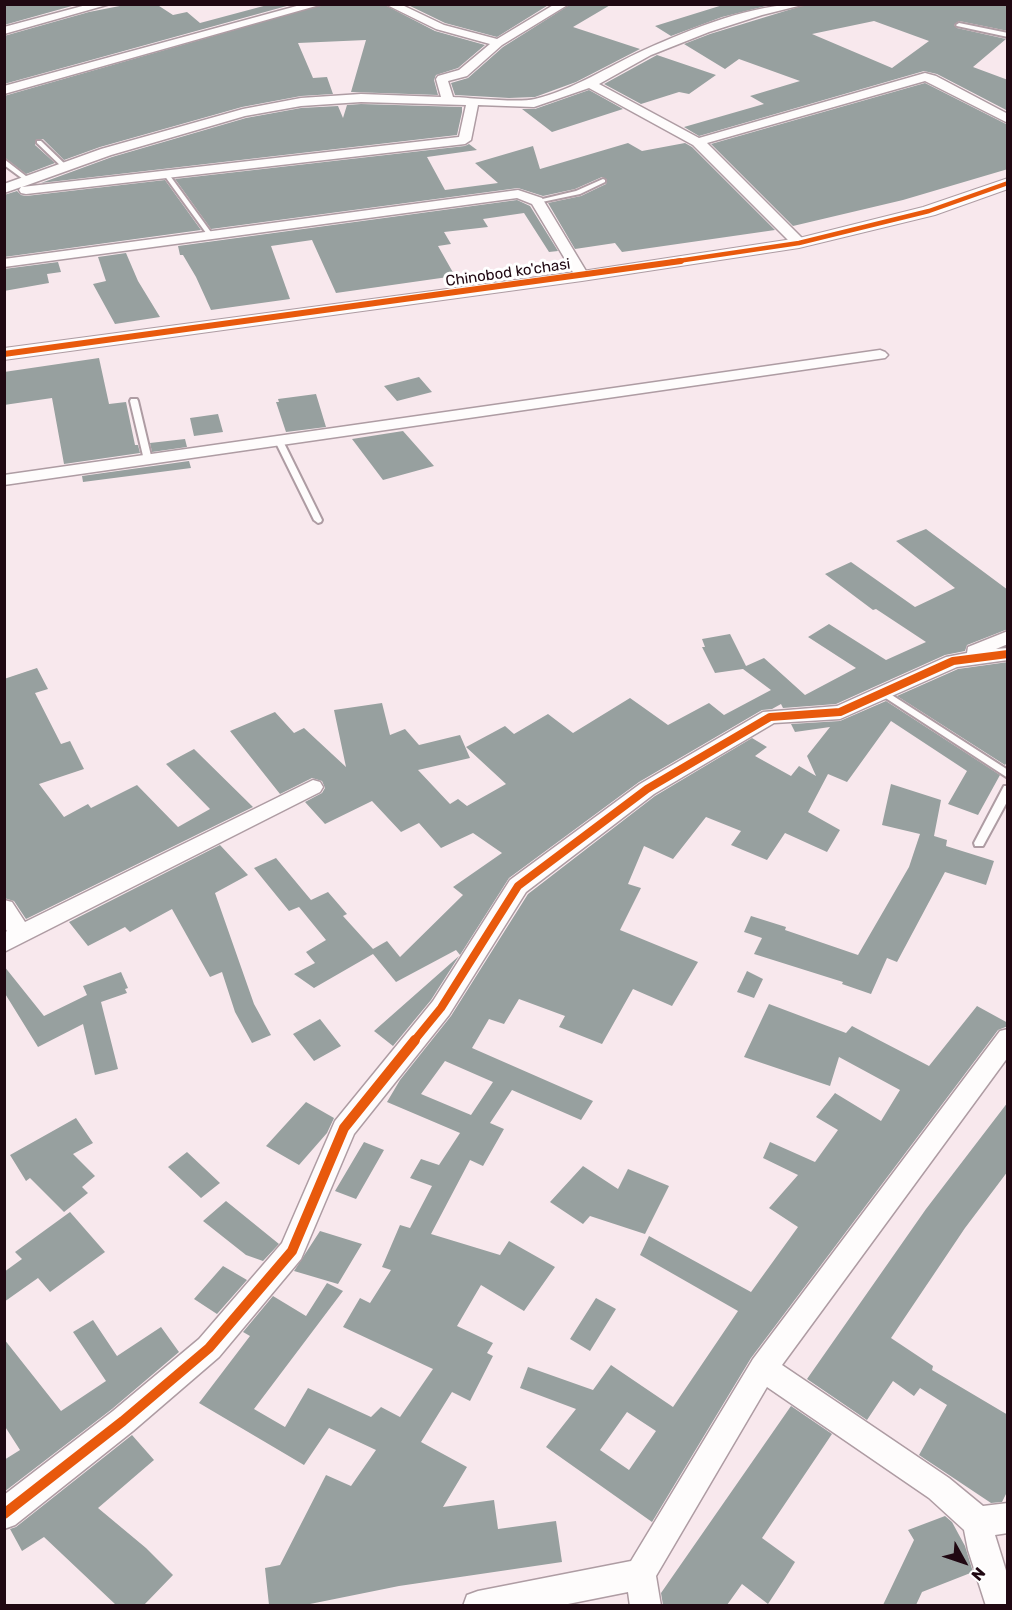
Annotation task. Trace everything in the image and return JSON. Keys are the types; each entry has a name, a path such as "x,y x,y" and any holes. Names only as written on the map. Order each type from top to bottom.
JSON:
{"street":[{"path":"4,31 105,4"},
{"path":"4,90 318,4"},
{"path":"390,4 440,27 498,43"},
{"path":"406,12 420,4"},
{"path":"447,98 442,79 464,73 498,43 564,4"},
{"path":"4,191 106,152 243,112 301,102 361,98 447,98 534,103 591,84 647,53 705,30 760,12 801,4"},
{"path":"698,142 925,77 1008,120"},
{"path":"591,84 698,142 799,243"},
{"path":"4,191 465,140 473,100"},
{"name":"Chinobod ko'chasi","path":"4,354 582,276 799,243 929,212 1008,183"},
{"path":"4,263 518,194 537,201 582,276"},
{"path":"4,480 880,356"},
{"path":"4,1514 123,1421 209,1348 292,1251 344,1128 441,1008 518,886 647,789 770,717 840,712 1008,637"},
{"path":"953,661 1008,654"},
{"path":"4,908 13,938 313,787"},
{"path":"646,1605 640,1574 763,1368 1008,1038"},
{"path":"763,1368 939,1488 978,1522 983,1550 1002,1605"},
{"path":"978,1522 1008,1518"},
{"path":"478,1605 640,1574"}],"lane":[{"path":"959,25 1008,35"},
{"path":"39,142 64,167"},
{"path":"4,162 29,181"},
{"path":"166,174 211,236"},
{"path":"537,201 578,194 603,181"},
{"path":"134,401 148,460"},
{"path":"279,441 318,520"},
{"path":"884,693 1008,775"},
{"path":"979,843 1008,789"}],"building":[{"path":"4,4 79,4 4,25"},
{"path":"130,4 156,4 173,15 187,12 200,23 271,4 294,4 4,84 4,36 89,12"},
{"path":"325,4 383,4 435,31 485,45 458,68 436,75 434,80 438,95 351,92 366,40 298,43 313,78 327,77 333,94 301,96 242,107 100,147 64,160 43,139 37,139 35,145 55,163 26,174 4,157 4,96"},
{"path":"406,4 550,4 497,37 445,23"},
{"path":"571,4 612,4 573,27 640,49 576,82 535,97 455,95 451,83 468,78 503,47"},
{"path":"726,4 774,4 722,17 671,36 655,26"},
{"path":"808,4 1008,4 1008,31 959,21 954,25 957,28 1006,39 973,67 1008,80 1008,111 937,74 924,71 699,136 684,127 764,104 750,96 800,81 739,59 725,69 684,44","holes":["874,21 929,41 892,68 812,34"]},
{"path":"657,55 716,75 689,94 679,92 641,104 604,84"},
{"path":"925,83 1008,125 1008,169 903,200 793,226 711,144"},
{"path":"589,90 623,109 552,132 522,109 535,109"},
{"path":"347,105 462,107 462,112 457,135 41,183 112,157 246,118 301,108 338,106 343,118"},
{"path":"628,143 642,151 685,143 692,147 775,230 622,252 615,243 575,249 548,203 581,196 606,184 607,180 602,177 575,189 543,196 518,188 211,229 175,179 469,144 477,150 427,157 445,190 498,183 475,163 533,146 540,169"},
{"path":"165,180 201,230 4,257 4,195 17,191 26,196"},
{"path":"517,200 530,206 558,251 549,252 524,213 483,219 488,227 444,232 451,244 438,246 455,276 336,293 312,240 271,246 290,299 211,310 196,277 183,255 180,255 178,246"},
{"path":"126,253 138,281 160,317 115,324 93,284 106,281 98,257"},
{"path":"58,262 61,272 47,274 49,283 4,291 4,269"},
{"path":"99,358 109,404 126,402 135,445 138,445 140,453 64,464 52,398 4,405 4,372"},
{"path":"419,377 432,392 397,401 384,386"},
{"path":"316,394 326,427 286,432 276,402 279,402 278,399"},
{"path":"218,414 223,432 194,436 190,418"},
{"path":"403,431 434,466 383,480 352,439"},
{"path":"185,439 187,447 152,452 150,443"},
{"path":"189,461 191,468 83,482 82,476"},
{"path":"926,529 1008,590 1008,629 967,645 965,651 945,655 836,704 783,708 781,704 772,709 762,710 639,782 509,878 460,955 456,950 396,982 373,954 314,988 294,974 315,963 306,952 326,940 299,907 289,911 254,868 276,858 311,900 328,892 347,914 343,916 373,949 387,941 400,957 463,895 453,887 502,853 473,833 441,848 419,823 401,832 372,801 325,824 305,802 322,793 325,788 322,781 312,778 280,794 230,731 275,712 294,733 304,728 346,767 334,710 382,703 390,735 405,729 419,745 460,735 470,758 418,770 450,804 458,799 467,806 506,784 466,747 505,726 514,734 548,714 573,733 630,698 668,725 709,703 724,715 771,690 743,669 715,673 702,647 705,647 702,639 730,634 746,666 764,658 805,695 856,668 808,637 829,624 886,660 926,642 876,609 873,610 825,574 851,562 915,607 955,588 896,541"},
{"path":"1008,662 1008,761 1005,765 897,696 958,669"},
{"path":"37,668 48,689 35,693 61,744 70,741 84,769 39,784 64,817 88,804 91,808 137,785 178,827 210,809 166,764 194,749 253,807 26,919 14,901 4,898 4,679"},
{"path":"886,701 1000,775 978,815 948,804 967,771 891,721 847,782 828,774 808,812 840,830 827,852 785,833 767,860 731,845 741,831 706,817 673,859 644,846 628,884 641,888 620,930 698,962 672,1006 633,989 602,1044 559,1027 565,1016 519,999 504,1024 489,1019 472,1048 593,1101 581,1120 512,1090 490,1123 504,1129 483,1166 470,1160 431,1234 500,1255 509,1241 555,1267 524,1311 481,1285 457,1326 493,1343 487,1353 493,1356 470,1401 452,1392 421,1442 467,1467 443,1507 494,1500 498,1529 556,1521 562,1562 399,1586 305,1605 269,1605 265,1568 280,1565 326,1475 351,1486 376,1450 329,1428 304,1465 199,1403 250,1336 243,1332 273,1296 306,1316 327,1283 343,1291 254,1409 285,1427 308,1388 371,1417 381,1407 400,1417 433,1369 343,1327 360,1298 370,1303 391,1270 382,1267 400,1225 410,1228 432,1186 410,1178 421,1159 439,1165 460,1133 387,1102 400,1080 451,1016 528,894 655,796 752,738 767,747 755,756 791,776 799,766 816,776 807,756 830,727 795,732 791,724 840,721","holes":["445,1061 493,1082 471,1115 421,1094"]},
{"path":"891,784 941,800 934,836 947,840 946,846 994,861 986,885 945,872 897,962 887,958 871,994 842,984 843,982 754,954 762,938 744,932 751,916 858,955 909,867 920,834 882,825"},
{"path":"220,845 248,875 215,893 254,1004 271,1035 252,1043 235,1012 222,972 210,977 172,909 130,932 125,927 88,946 69,922"},
{"path":"459,956 431,1000 393,1046 374,1031"},
{"path":"4,966 44,1016 87,995 83,986 121,972 128,988 125,989 127,993 101,1002 118,1069 95,1075 83,1024 38,1047 4,992"},
{"path":"747,971 763,979 754,998 737,992"},
{"path":"769,1004 846,1033 852,1026 929,1066 977,1006 1008,1023 1008,1026 998,1030 751,1358 652,1522 546,1447 576,1409 520,1388 528,1367 593,1390 611,1365 673,1407 738,1311 640,1255 649,1236 751,1292 798,1227 769,1208 798,1175 763,1158 770,1142 815,1162 838,1130 816,1117 835,1093 881,1121 900,1090 839,1057 830,1086 744,1057","holes":["627,1412 656,1431 629,1470 600,1450"]},
{"path":"320,1019 341,1046 314,1061 293,1034"},
{"path":"306,1102 334,1118 327,1133 299,1165 266,1146"},
{"path":"1008,1102 1008,1171 965,1228 891,1338 933,1366 932,1370 1008,1415 1008,1490 1002,1502 991,1503 919,1455 947,1405 920,1388 914,1396 893,1381 867,1420 807,1379 926,1209"},
{"path":"76,1118 93,1143 73,1154 95,1176 82,1187 88,1193 64,1212 30,1178 26,1181 10,1155"},
{"path":"364,1142 384,1150 356,1199 335,1191"},
{"path":"187,1152 220,1183 201,1198 168,1167"},
{"path":"583,1166 618,1189 628,1169 669,1186 645,1234 590,1216 583,1224 550,1202"},
{"path":"226,1201 279,1244 263,1261 246,1255 203,1221"},
{"path":"70,1212 105,1252 50,1292 38,1278 4,1302 4,1272 22,1259 15,1252"},
{"path":"320,1231 362,1244 338,1284 294,1271"},
{"path":"223,1266 247,1280 217,1314 194,1299"},
{"path":"596,1298 616,1309 590,1351 570,1339"},
{"path":"93,1320 117,1356 161,1327 179,1352 112,1409 4,1492 4,1460 20,1450 4,1425 4,1339 61,1411 106,1381 73,1332"},
{"path":"791,1406 832,1434 762,1538 795,1562 785,1578 768,1604 742,1584 727,1605 663,1605 661,1593"},
{"path":"132,1435 154,1460 98,1508 146,1548 173,1575 144,1605 116,1605 44,1537 22,1551 10,1529 16,1527"},
{"path":"945,1516 952,1522 965,1546 973,1572 922,1592 916,1605 883,1605 914,1540 908,1530"}],"cycle path":[{"path":"4,354 582,276 799,243 929,211 1008,183"},
{"path":"4,1514 123,1421 209,1348 292,1251 344,1128 441,1008 518,886 647,789 770,717 840,712 953,661 1008,654"}]}
